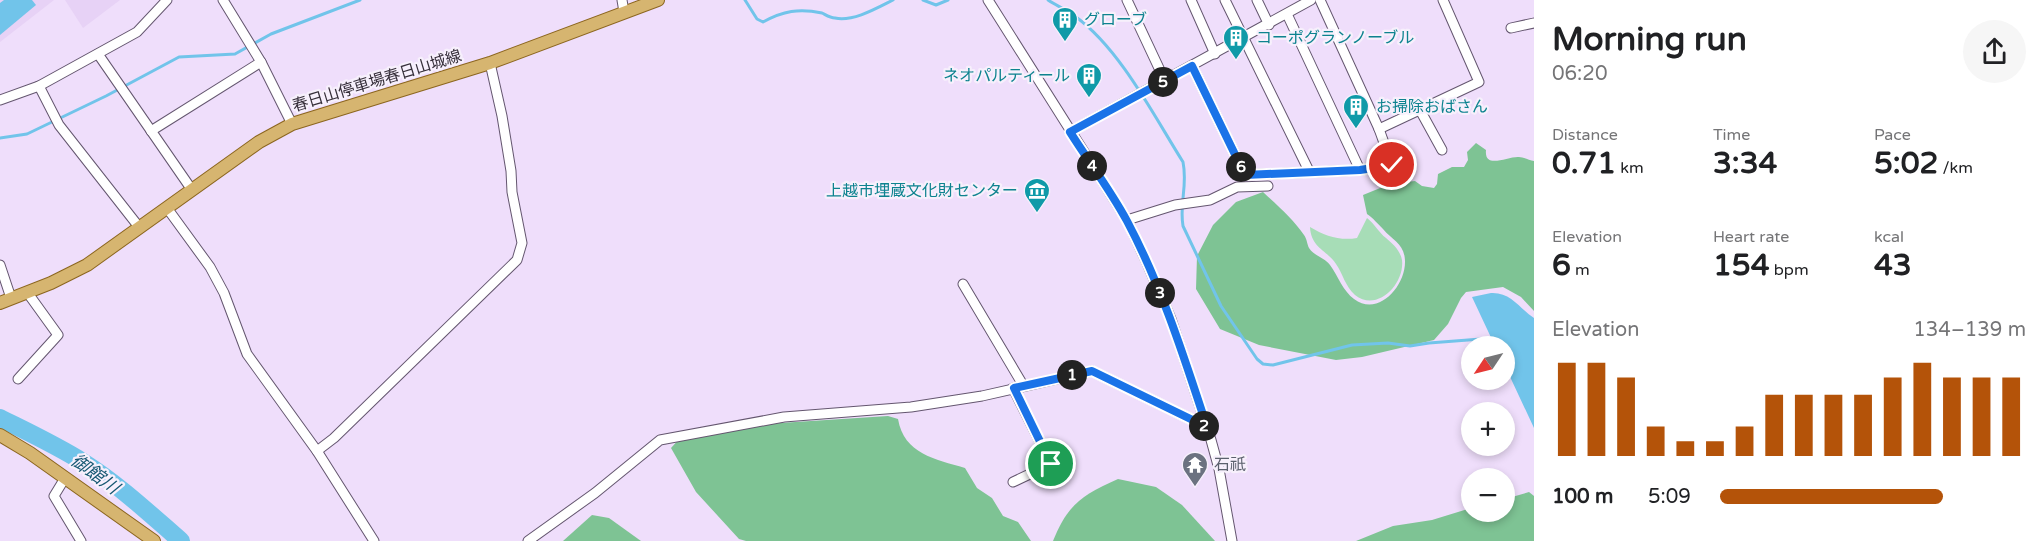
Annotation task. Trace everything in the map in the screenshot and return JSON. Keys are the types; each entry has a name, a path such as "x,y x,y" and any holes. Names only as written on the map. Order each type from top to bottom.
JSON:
{"main road":[{"name":"春日山停車場春日山城線","path":"5,301 87,265 259,142 292,124 490,63 623,6 658,0"},
{"path":"0,435 66,478 154,541"}],"street":[{"path":"0,100 39,86 136,32 167,0"},
{"path":"223,0 261,62 292,124"},
{"path":"988,0 1127,220 1171,319 1207,427 1220,470 1232,541"},
{"path":"1127,0 1165,81"},
{"path":"1191,0 1215,54"},
{"path":"1225,0 1309,171"},
{"path":"1257,0 1269,25"},
{"path":"1070,132 1311,0"},
{"path":"1192,66 1245,175 1360,170 1392,165 1379,129 1320,0"},
{"path":"1379,129 1479,82 1443,0"},
{"path":"1287,14 1360,170"},
{"path":"1511,28 1534,23"},
{"path":"98,54 192,190"},
{"path":"151,131 261,62"},
{"path":"317,452 517,260 522,243 512,192 502,116 490,63"},
{"path":"39,86 59,125 139,227"},
{"path":"1420,110 1442,150"},
{"path":"1127,220 1175,205 1210,200 1237,187 1268,186"},
{"path":"167,208 210,267 224,293 247,354 317,452 374,541"},
{"path":"0,265 5,301"},
{"path":"963,284 1018,387 1051,464 1013,482"},
{"path":"18,379 58,335 27,292"},
{"path":"528,541 595,493 660,440 784,417 911,407 982,396 1092,371 1207,427"},
{"path":"66,478 54,496 81,541"}],"shaded area":[{"path":"0,0 54,0 0,42"},
{"path":"65,0 120,0 83,28"}],"green space":[{"path":"1476,143 1486,150 1486,156 1493,161 1519,157 1534,161 1534,311 1521,297 1503,287 1466,292 1448,324 1434,340 1362,357 1336,360 1259,345 1220,329 1196,289 1197,256 1213,225 1236,202 1263,192 1300,229 1311,251 1330,265 1350,296 1363,304 1381,302 1388,297 1400,281 1404,272 1404,256 1401,247 1367,214 1363,195 1390,184 1415,181 1422,186 1434,188 1438,174 1452,167 1464,167 1468,160 1467,152"},
{"path":"1367,218 1396,247 1402,260 1402,269 1394,286 1388,293 1372,300 1363,300 1355,295 1346,284 1336,264 1313,240 1310,227 1333,237 1357,238"},
{"path":"888,416 898,419 901,431 914,448 932,458 965,468 977,488 992,498 1003,516 1018,522 1031,541 746,541 739,539 696,492 671,448 681,437 780,423"},
{"path":"1118,479 1156,487 1182,505 1215,541 1053,541 1064,518 1078,502 1095,490"},
{"path":"1529,492 1534,496 1534,541 1356,541 1393,526 1432,520 1461,511 1461,522 1515,522 1515,496"},
{"path":"592,515 609,518 641,541 563,541"}],"water":[{"path":"4,0 32,0 36,5 0,35 0,3"},
{"path":"1491,293 1504,295 1534,318 1534,428 1515,387 1515,336 1490,336 1472,297"}],"waterway":[{"path":"0,138 27,134 106,96 179,57 235,54 271,34 360,0"},
{"path":"745,0 757,19 763,22 777,15 798,11 822,13 833,18 849,18 865,14 893,0"},
{"path":"923,0 936,5 948,0"},
{"path":"1048,0 1076,17 1107,47 1135,84 1183,162 1185,179 1183,226 1221,306 1257,359 1263,364 1273,365 1352,345 1388,343 1410,346 1461,341"},
{"name":"御館川","path":"0,418 83,462 109,480 181,541"}],"place":[{"name":"グローブ","path":"1065,43"},
{"name":"コーポグランノーブル","path":"1236,61"},
{"name":"ネオパルティール","path":"1089,99"},
{"name":"お掃除おばさん","path":"1356,130"},
{"name":"上越市埋蔵文化財センター","path":"1037,214"},
{"name":"石祇","path":"1195,488"}],"route":[{"path":"1051,464 1014,388 1092,371 1207,427 1171,319 1147,263 1127,220 1070,132 1192,66 1245,175 1360,170 1392,165"}]}
